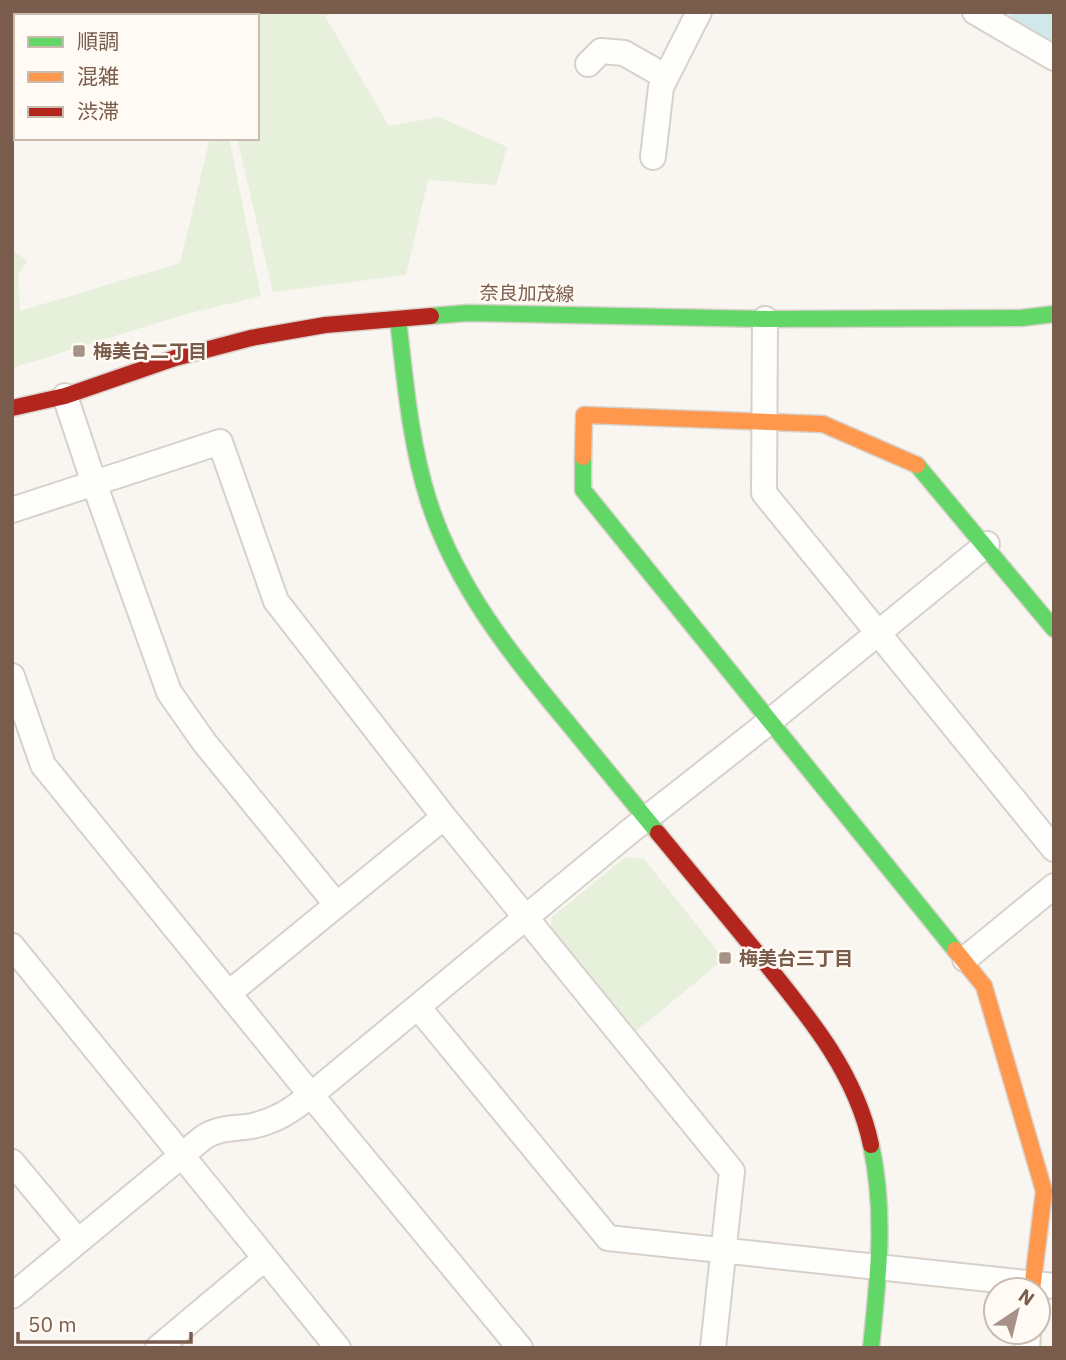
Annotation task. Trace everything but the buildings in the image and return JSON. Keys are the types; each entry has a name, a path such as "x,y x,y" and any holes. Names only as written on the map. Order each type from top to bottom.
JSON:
{"street":[{"path":"653,157 661,86 699,12"},
{"path":"975,12 1054,58"},
{"path":"588,64 601,51 624,53 666,76"},
{"name":"奈良加茂線","path":"12,408 65,396 175,358 251,338 325,325 467,313 765,319 1021,318 1054,314"},
{"path":"398,319 416,453 434,515 453,563 471,597 494,631 796,1001 842,1069 862,1112 876,1160 882,1217 871,1348"},
{"path":"765,319 764,494 1054,849"},
{"path":"65,396 169,692 204,741 336,904"},
{"path":"1040,1276 1044,1191 984,986 965,959 769,722 583,490 584,415 823,424 920,466 987,544 1054,629"},
{"path":"12,510 220,442 276,601 444,817 732,1171 713,1348"},
{"path":"12,1296 77,1240 213,1132 270,1121 285,1115 987,544"},
{"path":"12,676 43,765 310,1095 520,1348"},
{"path":"229,993 444,817"},
{"path":"965,959 1054,886"},
{"path":"12,946 338,1348"},
{"path":"418,1007 608,1238 982,1280"},
{"path":"12,1162 77,1240"},
{"path":"159,1347 264,1259"}],"green space":[{"path":"332,12 325,16 389,126 439,117 507,147 496,185 428,180 406,275 273,292 237,140 259,140 259,14 256,14"},
{"path":"210,140 229,140 261,296 186,314 12,368 12,249 27,261 18,275 20,311 180,263"},
{"path":"626,857 644,859 724,959 634,1033 550,931 552,917"}],"waterway":[{"path":"1031,12 1054,28"}],"traffic: fast":[{"path":"431,316 467,313 765,319 1021,318 1054,314"},
{"path":"398,319 409,411 422,480 440,533 454,562 506,645 658,833"},
{"path":"583,457 583,490 955,950"},
{"path":"917,465 1054,629"},
{"path":"871,1145 876,1170 879,1221 878,1272 871,1348"}],"traffic: slow":[{"path":"583,457 584,415 823,424 917,465"},
{"path":"955,950 984,986 1044,1191 1034,1276"}],"traffic: jam":[{"path":"12,408 65,396 175,358 251,338 325,325 431,316"},
{"path":"658,833 808,1017 853,1090 871,1145"}],"place":[{"name":"梅美台二丁目","path":"79,351"},
{"name":"梅美台三丁目","path":"725,958"}]}
